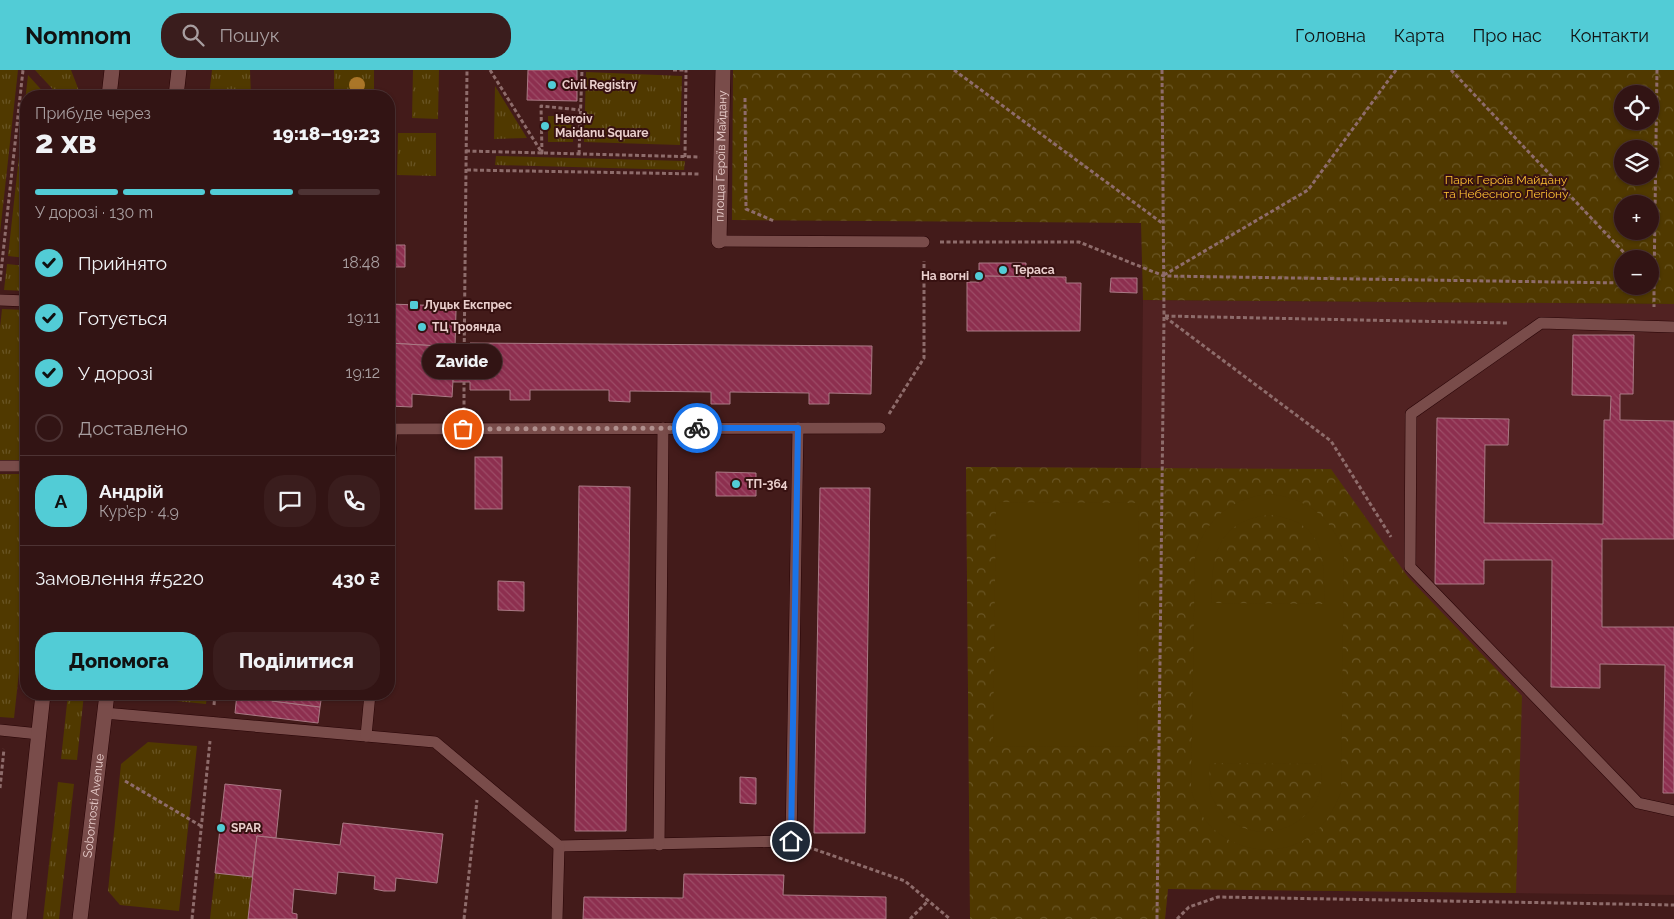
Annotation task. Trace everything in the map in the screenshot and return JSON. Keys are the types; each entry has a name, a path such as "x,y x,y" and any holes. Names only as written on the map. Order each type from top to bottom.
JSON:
{"main road":[{"path":"110,90 112,70"},
{"path":"177,90 179,70"},
{"name":"площа Героїв Майдану","path":"719,241 723,70"},
{"path":"19,919 43,700"},
{"name":"Sobornosti Avenue","path":"80,919 106,700"}],"lane":[{"path":"719,241 924,242"},
{"path":"0,300 20,301"},
{"path":"1674,327 1541,323 1411,414 1410,568 1638,803 1674,812"},
{"path":"660,845 663,428"},
{"path":"104,713 434,742 559,846 791,841 798,428"},
{"path":"395,429 880,428"},
{"path":"0,466 20,466"},
{"path":"366,736 369,700"},
{"path":"0,730 39,734"},
{"path":"557,919 559,846"}],"path":[{"path":"21,90 23,70"},
{"path":"464,368 467,70"},
{"path":"490,70 542,153"},
{"path":"579,154 582,70"},
{"path":"673,70 686,70 685,156"},
{"path":"954,70 1163,223"},
{"path":"1157,919 1164,316 1162,70"},
{"path":"1164,276 1308,190 1396,70"},
{"path":"1451,70 1621,250"},
{"path":"1653,250 1657,70"},
{"path":"745,90 746,209 778,223"},
{"path":"0,281 20,98"},
{"path":"542,153 541,106 580,110"},
{"path":"466,151 701,157 700,175 467,170"},
{"path":"880,428 924,358 924,242 1079,242 1164,276 1614,283"},
{"path":"1653,295 1654,327"},
{"path":"1164,316 1541,323"},
{"path":"1164,316 1331,441 1410,568"},
{"path":"463,429 464,382"},
{"path":"192,919 214,700"},
{"path":"0,770 2,768 0,788"},
{"path":"464,919 479,779"},
{"path":"125,781 201,826"},
{"path":"791,841 905,881 950,919"},
{"path":"1177,919 1188,907 1218,898 1674,905"},
{"path":"910,919 928,901"}],"shaded area":[{"path":"1143,300 1674,304 1674,895 1168,889 1165,919 970,919 966,467 1141,468"}],"green space":[{"path":"0,70 18,70 0,233"},
{"path":"35,70 71,70 79,90 53,90"},
{"path":"212,70 250,70 251,90 210,90"},
{"path":"334,70 374,70 374,90 334,90"},
{"path":"413,70 439,70 438,119 412,118"},
{"name":"Парк Героїв Майдану та Небесного Легіону","path":"733,70 1674,70 1674,304 1143,300 1141,223 732,220"},
{"path":"586,72 682,76 680,145 584,142"},
{"path":"28,75 42,90 26,90"},
{"path":"495,86 527,138 494,139"},
{"path":"548,116 573,116 573,142 548,142"},
{"path":"398,133 436,133 436,176 397,175"},
{"path":"20,147 20,257 8,256"},
{"path":"496,156 685,161 684,170 495,165"},
{"path":"7,264 20,265 20,291 4,290"},
{"path":"2,309 20,310 20,461 0,460 0,328"},
{"path":"966,467 1331,469 1408,577 1522,696 1516,893 1168,889 1165,919 970,919"},
{"path":"0,474 20,474 20,663 14,718 0,717"},
{"path":"1270,494 1284,496 1307,505 1317,512 1333,530 1344,554 1341,792 1330,814 1314,833 1301,842 1273,850 1243,846 1217,832 1201,814 1191,790 1195,553 1200,540 1214,520 1233,505 1256,496","holes":["1269,515 1287,519 1301,525 1311,533 1318,544 1324,571 1324,604 1212,603 1213,571 1220,544 1227,533 1251,519","1210,763 1322,764 1322,780 1317,800 1305,816 1294,824 1281,829 1269,832 1256,831 1243,828 1231,821 1216,804 1209,788"]},
{"path":"996,502 1139,503 1137,747 993,746"},
{"path":"67,700 83,700 77,760 61,759"},
{"path":"166,700 206,700 206,704"},
{"path":"148,742 197,746 179,911 120,905 108,891 121,764"},
{"path":"58,782 74,784 59,919 43,919"},
{"path":"215,873 252,877 248,919 210,919"}],"building":[{"name":"Civil Registry","path":"528,70 577,70 577,101 527,100"},
{"path":"396,245 405,245 405,267 395,267"},
{"name":"Тераса","path":"979,263 1026,263 1026,277 979,276"},
{"path":"979,276 1066,277 1066,283 1081,283 1080,331 967,331 967,282 979,282"},
{"path":"1111,278 1137,278 1137,293 1110,292"},
{"name":"ТЦ Троянда","path":"395,304 450,306 456,311 455,347 395,343"},
{"path":"1573,335 1634,335 1633,394 1620,394 1620,420 1674,421 1674,539 1602,539 1602,627 1674,627 1674,793 1663,793 1665,665 1600,664 1600,688 1551,687 1552,560 1484,560 1484,584 1435,584 1437,418 1509,419 1508,445 1485,445 1484,523 1603,524 1604,420 1610,420 1611,396 1572,395"},
{"path":"395,343 455,347 452,397 412,394 412,407 395,406"},
{"path":"470,343 872,346 871,394 829,393 829,404 809,404 809,393 730,392 730,404 711,404 711,392 630,391 630,402 609,401 609,390 530,390 530,400 510,400 510,390 470,390 470,382 453,382 454,368 470,368"},
{"path":"475,457 502,457 502,509 475,509"},
{"name":"ТП-364","path":"716,472 756,473 756,496 716,496"},
{"path":"579,486 630,487 626,831 575,831"},
{"path":"820,488 870,488 865,833 814,833"},
{"path":"498,581 524,582 524,611 498,610"},
{"path":"236,700 272,700 320,707 318,723 235,713"},
{"path":"272,700 321,700 320,707"},
{"path":"740,777 756,778 756,804 740,803"},
{"path":"225,784 281,790 276,838 257,836 252,877 215,873"},
{"path":"343,823 443,834 437,883 396,878 395,891 384,891 374,889 375,876 338,872 336,894 294,889 292,913 297,914 297,919 248,919 257,836 340,845"},
{"path":"684,874 784,875 783,895 886,897 886,919 583,919 584,897 683,898"}],"way so far":[{"path":"463,429 697,428"}],"place":[{"name":"Civil Registry","path":"552,85"},
{"name":"Heroiv Maidanu Square","path":"545,126"},
{"name":"Тераса","path":"1003,270"},
{"name":"На вогні","path":"979,276"},
{"name":"Луцьк Експрес","path":"414,305"},
{"name":"ТЦ Троянда","path":"422,327"},
{"name":"Zavide","path":"463,429"},
{"name":"ТП-364","path":"736,484"},
{"name":"SPAR","path":"221,828"}],"route":[{"path":"697,428 798,428 791,841"}]}
